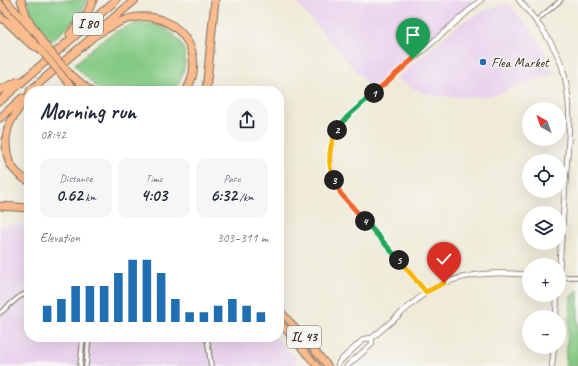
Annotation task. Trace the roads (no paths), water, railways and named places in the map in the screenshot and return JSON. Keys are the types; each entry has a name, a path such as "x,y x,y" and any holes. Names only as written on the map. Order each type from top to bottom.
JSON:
{"highway":[{"path":"0,17 12,24 33,46 41,44 20,0"},
{"path":"59,49 62,42 84,18 94,0"},
{"name":"I 80","path":"0,101 116,0"},
{"name":"I 80","path":"37,86 135,0"},
{"path":"206,86 214,0"},
{"path":"92,37 116,23 135,17 151,17 169,23 183,34 193,53 194,70 188,86"},
{"path":"0,90 29,76"},
{"path":"68,76 83,86"},
{"path":"0,118 24,97"},
{"path":"24,100 13,115 5,131 4,148 13,169 24,180"},
{"path":"0,206 24,208"}],"main road":[{"path":"6,0 68,76 79,86"},
{"path":"0,4 41,44"},
{"path":"68,76 73,86"},
{"name":"IL 43","path":"284,315 328,366"},
{"name":"IL 43","path":"284,328 317,366"}],"street":[{"path":"426,292 341,194 332,175 330,165 332,144 340,125 347,117 480,0"},
{"path":"519,0 537,20 550,40 562,65 568,93 570,119 560,258"},
{"path":"537,20 561,0"},
{"path":"338,366 339,362 364,339 372,338 426,292 454,279 470,275 498,272 522,274"},
{"path":"566,278 578,277"},
{"path":"0,313 24,294"},
{"path":"347,366 372,344 372,338"},
{"path":"80,366 82,342"},
{"path":"86,366 88,342"},
{"path":"209,342 211,366"},
{"path":"552,366 553,354"}],"place":[{"name":"Flea Market","path":"483,62"}]}
